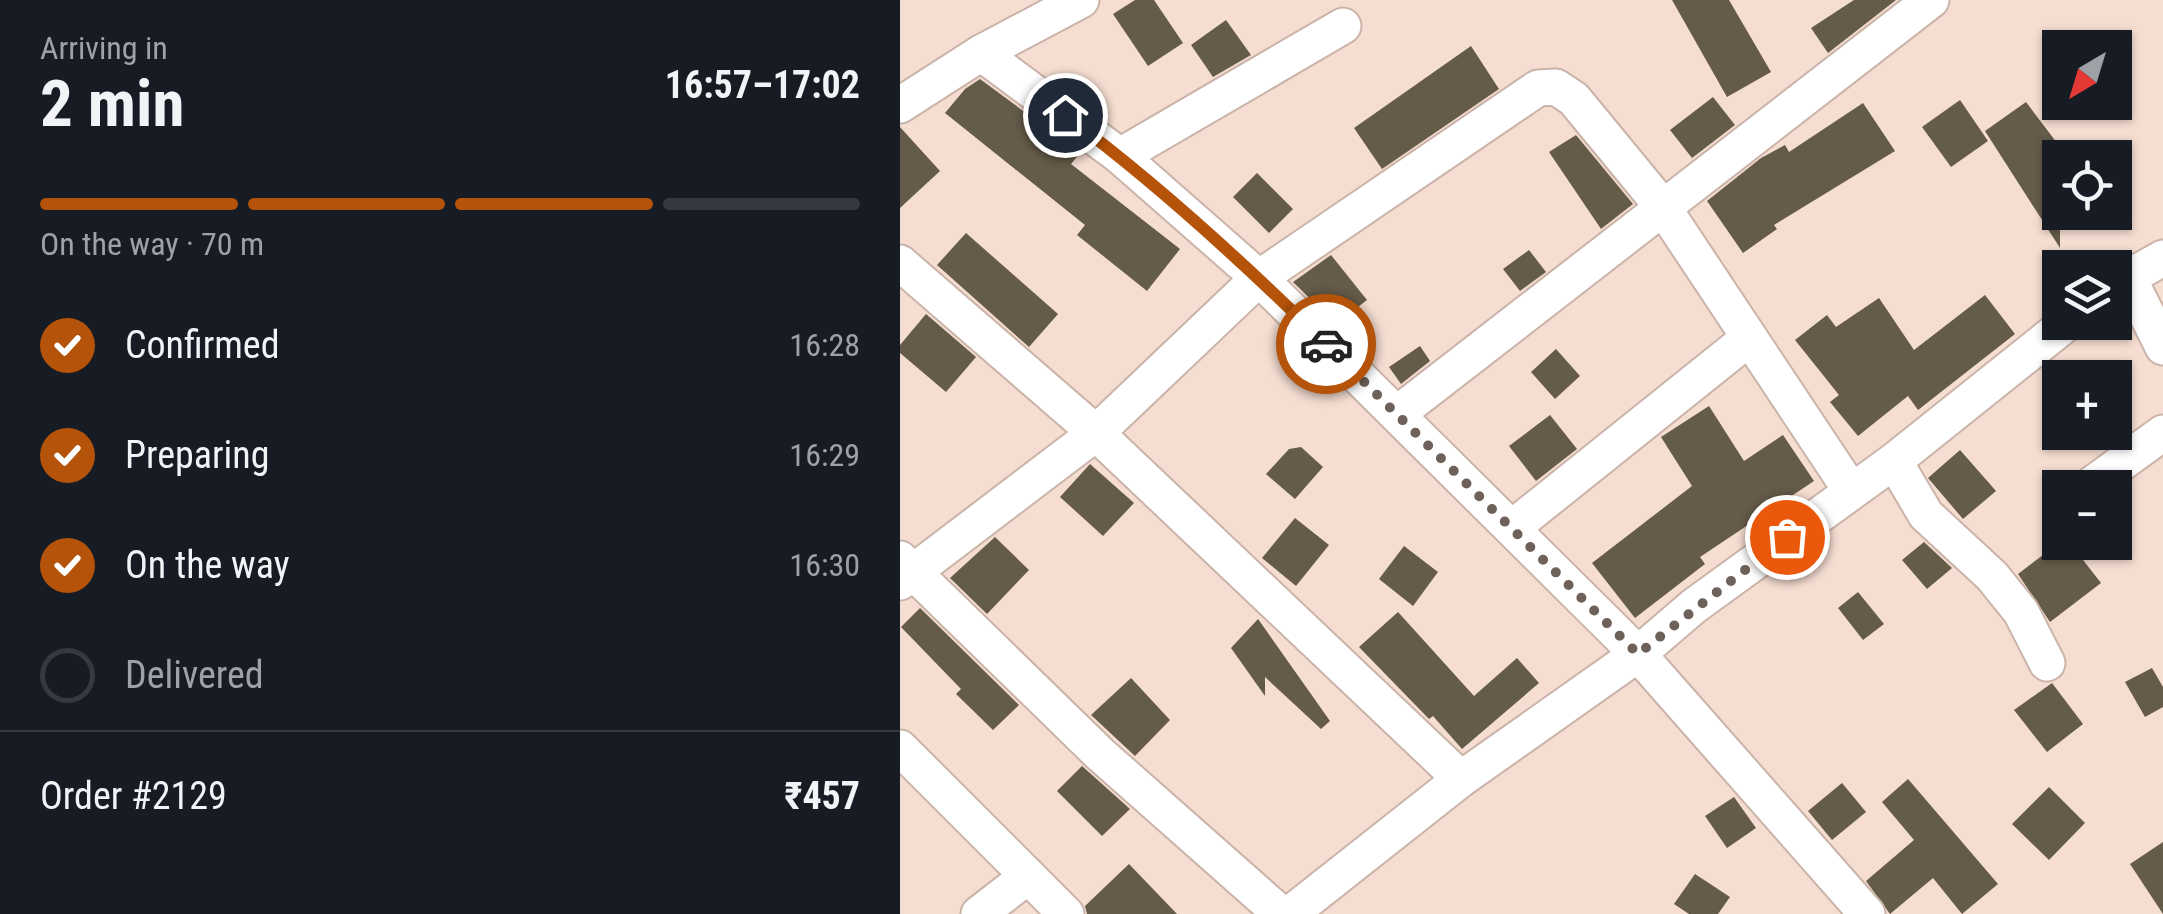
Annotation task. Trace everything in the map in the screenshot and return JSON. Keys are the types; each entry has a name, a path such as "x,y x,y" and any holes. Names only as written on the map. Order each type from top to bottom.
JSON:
{"street":[{"path":"900,105 982,53 1081,0"},
{"path":"1397,414 1931,0"},
{"path":"1120,156 1343,26"},
{"path":"982,53 1120,156 1260,278 1638,654 1866,914"},
{"path":"1281,914 1100,754 904,571 1096,432 1260,278 1538,88 1556,87 1574,99 1662,206 1850,489"},
{"path":"2132,274 2163,258"},
{"path":"900,263 1096,432 1460,779"},
{"path":"2132,298 2163,348"},
{"path":"1512,528 1748,339"},
{"path":"1290,914 1460,779 1638,654 1694,606 1850,489 1894,462 2046,340"},
{"path":"2112,470 2163,433"},
{"path":"1894,462 1926,516 1992,576 2021,612 2047,663"},
{"path":"900,748 1066,914"},
{"path":"979,914 1028,876"}],"building":[{"path":"1135,0 1154,0 1183,43 1148,66 1113,14"},
{"path":"1672,0 1729,0 1771,72 1727,97"},
{"path":"1854,0 1896,0 1828,53 1811,28"},
{"path":"1226,20 1251,55 1213,77 1191,45"},
{"path":"1471,46 1499,89 1382,169 1354,128"},
{"path":"980,79 1080,153 1071,164 1180,249 1147,291 1077,235 1085,225 945,113 965,89"},
{"path":"1713,97 1735,125 1692,158 1670,130"},
{"path":"1960,100 1988,141 1951,167 1922,127"},
{"path":"2026,102 2055,140 2042,140 2042,220 1985,131"},
{"path":"1863,103 1895,151 1774,225 1777,229 1743,253 1707,201 1761,158 1785,145 1789,152"},
{"path":"900,127 940,171 900,208"},
{"path":"1576,135 1633,204 1601,229 1549,152"},
{"path":"1257,173 1293,209 1269,233 1233,197"},
{"path":"2048,230 2060,230 2060,248"},
{"path":"966,233 1058,314 1029,347 937,265"},
{"path":"1529,250 1546,272 1520,291 1503,269"},
{"path":"1331,255 1367,300 1336,324 1293,282"},
{"path":"1985,295 2015,334 1918,410 1908,396 1858,436 1830,402 1839,395 1795,340 1827,315 1836,327 1879,298 1914,350"},
{"path":"926,314 976,357 946,392 900,353 900,345"},
{"path":"1420,346 1430,361 1401,384 1389,367"},
{"path":"1556,349 1580,376 1555,399 1531,372"},
{"path":"1709,406 1744,461 1783,435 1814,481 1700,557 1705,564 1635,618 1592,563 1692,486 1661,437"},
{"path":"1550,415 1577,449 1536,481 1509,446"},
{"path":"1301,447 1323,467 1295,499 1266,474 1289,449"},
{"path":"1960,450 1996,491 1963,519 1928,478"},
{"path":"1090,464 1134,503 1103,536 1060,497"},
{"path":"1295,518 1329,545 1296,586 1262,558"},
{"path":"995,537 1029,570 987,614 950,578"},
{"path":"1924,542 1952,568 1927,589 1902,560"},
{"path":"1404,546 1438,572 1413,606 1379,579"},
{"path":"2042,556 2042,560 2083,560 2101,583 2050,622 2018,574"},
{"path":"1858,592 1884,624 1863,640 1838,608"},
{"path":"920,608 1019,705 993,730 956,694 961,689 901,627"},
{"path":"1398,612 1474,696 1517,658 1539,683 1462,749 1433,716 1429,719 1359,647"},
{"path":"1258,619 1330,721 1321,729 1265,677 1265,696 1231,648"},
{"path":"2152,668 2163,687 2163,707 2145,717 2125,682"},
{"path":"1131,678 1170,720 1135,756 1091,715"},
{"path":"2052,683 2083,724 2047,752 2014,710"},
{"path":"1082,766 1130,809 1102,836 1057,791"},
{"path":"1908,779 1998,884 1962,914 1933,878 1890,914 1866,881 1914,840 1882,802"},
{"path":"1842,783 1866,812 1832,840 1808,811"},
{"path":"2049,787 2085,823 2049,860 2012,824"},
{"path":"1734,797 1756,828 1727,848 1705,816"},
{"path":"2163,842 2163,914 2130,864"},
{"path":"1129,864 1177,914 1087,914 1085,906"},
{"path":"1695,874 1730,897 1718,914 1689,914 1674,904"}],"way so far":[{"path":"1326,344 1638,654 1694,606 1787,537"}],"route":[{"path":"1065,115 1120,156 1260,278 1326,344"}]}
